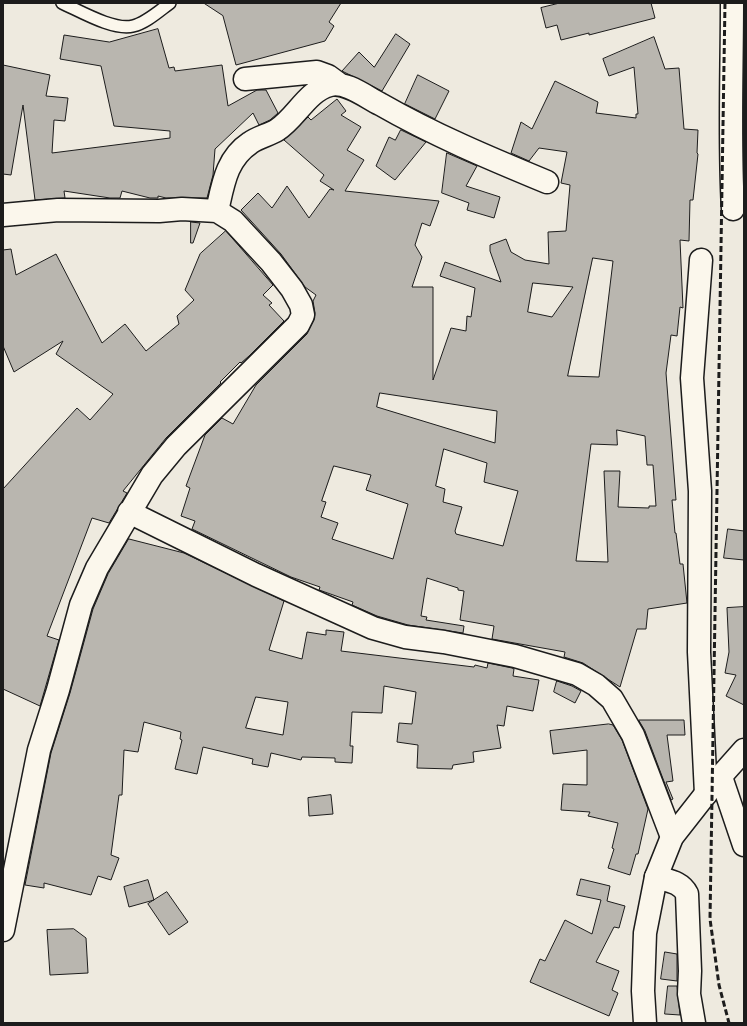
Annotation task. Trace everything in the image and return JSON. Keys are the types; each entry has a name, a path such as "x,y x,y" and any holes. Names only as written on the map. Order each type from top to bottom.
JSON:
{"street":[{"path":"732,3 738,62 730,97 733,209"},
{"path":"245,79 317,72 328,76 339,84 361,94 457,145 547,182"},
{"path":"217,211 227,169 236,155 250,142 277,130 314,93 329,85 339,84"},
{"path":"3,215 58,210 159,211 182,209 217,211 233,221 272,262 292,289 301,305 303,315 298,325 176,446 152,475 97,568 81,605 58,690 39,750 3,930"},
{"path":"701,260 692,378 700,491 699,652 706,794"},
{"path":"129,512 256,574 373,628 405,637 444,642 515,656 577,674 596,685 612,699 633,735 672,837"},
{"path":"645,1023 643,991 645,933 656,877 672,837 706,794 744,750"},
{"path":"721,777 744,845"},
{"path":"656,877 677,883 687,894 690,972 689,994 694,1023"}],"lane":[{"path":"62,3 114,26 132,26 154,15 170,3"}],"building":[{"path":"204,3 341,3 329,22 334,26 325,41 236,65 223,16"},
{"path":"560,3 651,3 655,18 589,35 589,33 561,40 557,25 546,28 541,8"},
{"path":"158,29 169,68 174,67 175,71 222,65 228,106 257,90 266,90 278,113 270,120 259,125 253,113 215,149 213,175 207,198 166,198 158,196 158,198 150,198 122,191 120,198 110,198 64,191 65,198 35,200 23,105 11,175 3,174 3,65 50,75 46,96 68,98 65,121 54,120 52,153 170,138 170,131 114,126 101,66 60,59 64,35 109,42"},
{"path":"396,34 410,44 382,91 342,71 359,52 374,67"},
{"path":"654,37 665,69 679,68 684,129 698,130 698,154 693,200 690,200 689,241 680,240 683,308 680,307 677,336 671,335 666,373 676,500 672,500 675,533 680,564 683,564 687,603 648,609 646,629 637,629 620,687 583,663 564,657 565,652 492,639 494,626 460,620 464,591 458,590 458,588 427,578 421,616 427,617 426,620 464,626 463,633 408,625 377,616 352,605 353,602 319,590 320,587 291,577 192,529 195,521 181,516 190,488 186,486 205,435 222,418 233,424 256,385 307,334 314,320 315,313 313,301 316,295 305,287 281,254 241,210 258,193 272,208 287,186 309,218 330,189 334,190 320,181 324,175 284,140 308,117 311,120 337,99 346,111 341,115 361,127 347,150 364,160 345,191 439,201 430,226 422,223 415,245 422,257 412,287 433,287 433,380 451,328 466,331 467,316 471,317 475,288 440,276 445,262 501,282 490,251 490,245 506,239 511,252 525,260 549,264 548,232 566,231 570,185 561,183 567,152 539,148 529,161 511,153 521,122 532,129 555,81 598,102 596,113 636,118 636,114 638,114 634,67 609,76 603,59","holes":["593,258 613,261 599,377 568,376","533,283 573,287 552,317 528,312","380,393 497,411 495,443 377,407","617,430 645,436 647,465 653,465 656,506 649,506 649,508 618,507 620,471 604,471 608,562 576,561 591,444 617,445","444,449 487,463 484,482 518,491 503,546 456,534 455,531 462,507 443,502 445,489 436,486","334,466 371,475 366,490 408,504 393,559 332,539 338,523 321,517 326,502 322,501"]},
{"path":"418,75 449,91 435,119 405,104"},
{"path":"401,130 426,142 395,180 376,166 389,137 395,140"},
{"path":"447,153 477,166 466,186 500,197 494,218 467,210 469,203 442,193"},
{"path":"191,222 200,223 193,243 191,243"},
{"path":"226,231 273,285 263,295 272,303 269,305 284,321 249,356 241,363 240,362 166,438 123,491 127,493 109,523 92,518 47,636 59,640 40,706 3,689 3,489 77,408 90,420 113,394 56,354 63,341 14,372 3,346 3,250 11,249 16,275 56,254 102,343 125,324 146,351 179,324 177,316 194,300 185,290 200,254"},
{"path":"728,529 744,531 744,560 724,558"},
{"path":"129,539 184,553 284,601 269,650 302,659 307,632 326,635 326,630 344,632 341,651 474,667 475,665 487,668 488,663 512,668 514,669 513,676 539,680 533,711 507,706 504,726 497,725 501,748 473,752 474,762 453,765 452,769 417,768 418,745 397,742 399,723 412,724 416,692 384,686 382,713 352,712 350,746 353,746 352,763 335,762 335,758 302,757 301,760 271,753 268,767 252,764 253,759 203,747 197,774 175,769 182,740 180,739 181,732 144,722 138,752 124,750 122,795 119,795 111,855 119,858 111,880 98,876 91,895 44,883 44,888 25,885 51,753 70,693 93,609 108,574","holes":["256,697 288,702 283,735 246,728"]},
{"path":"744,607 744,705 726,696 736,675 725,673 729,652 727,608"},
{"path":"557,681 581,691 575,703 554,692"},
{"path":"639,720 684,720 685,735 667,735 673,781 666,782 673,799 671,800 645,731"},
{"path":"609,724 613,725 622,740 648,809 638,854 636,854 630,875 608,868 614,849 612,848 618,823 588,816 590,812 561,810 563,784 587,785 587,750 553,754 550,731"},
{"path":"331,795 333,814 309,816 308,798"},
{"path":"581,879 610,886 607,901 625,906 619,928 614,927 596,962 619,971 612,990 618,993 609,1016 530,982 540,959 545,961 565,920 592,934 601,900 577,895"},
{"path":"148,880 154,900 129,907 124,887"},
{"path":"167,892 188,922 169,935 148,904"},
{"path":"74,929 86,938 88,973 50,975 47,930"},
{"path":"665,952 677,954 677,981 661,979"},
{"path":"668,986 677,986 680,1015 665,1014"}],"railway":[{"path":"725,3 710,919 719,985 729,1023"}]}
